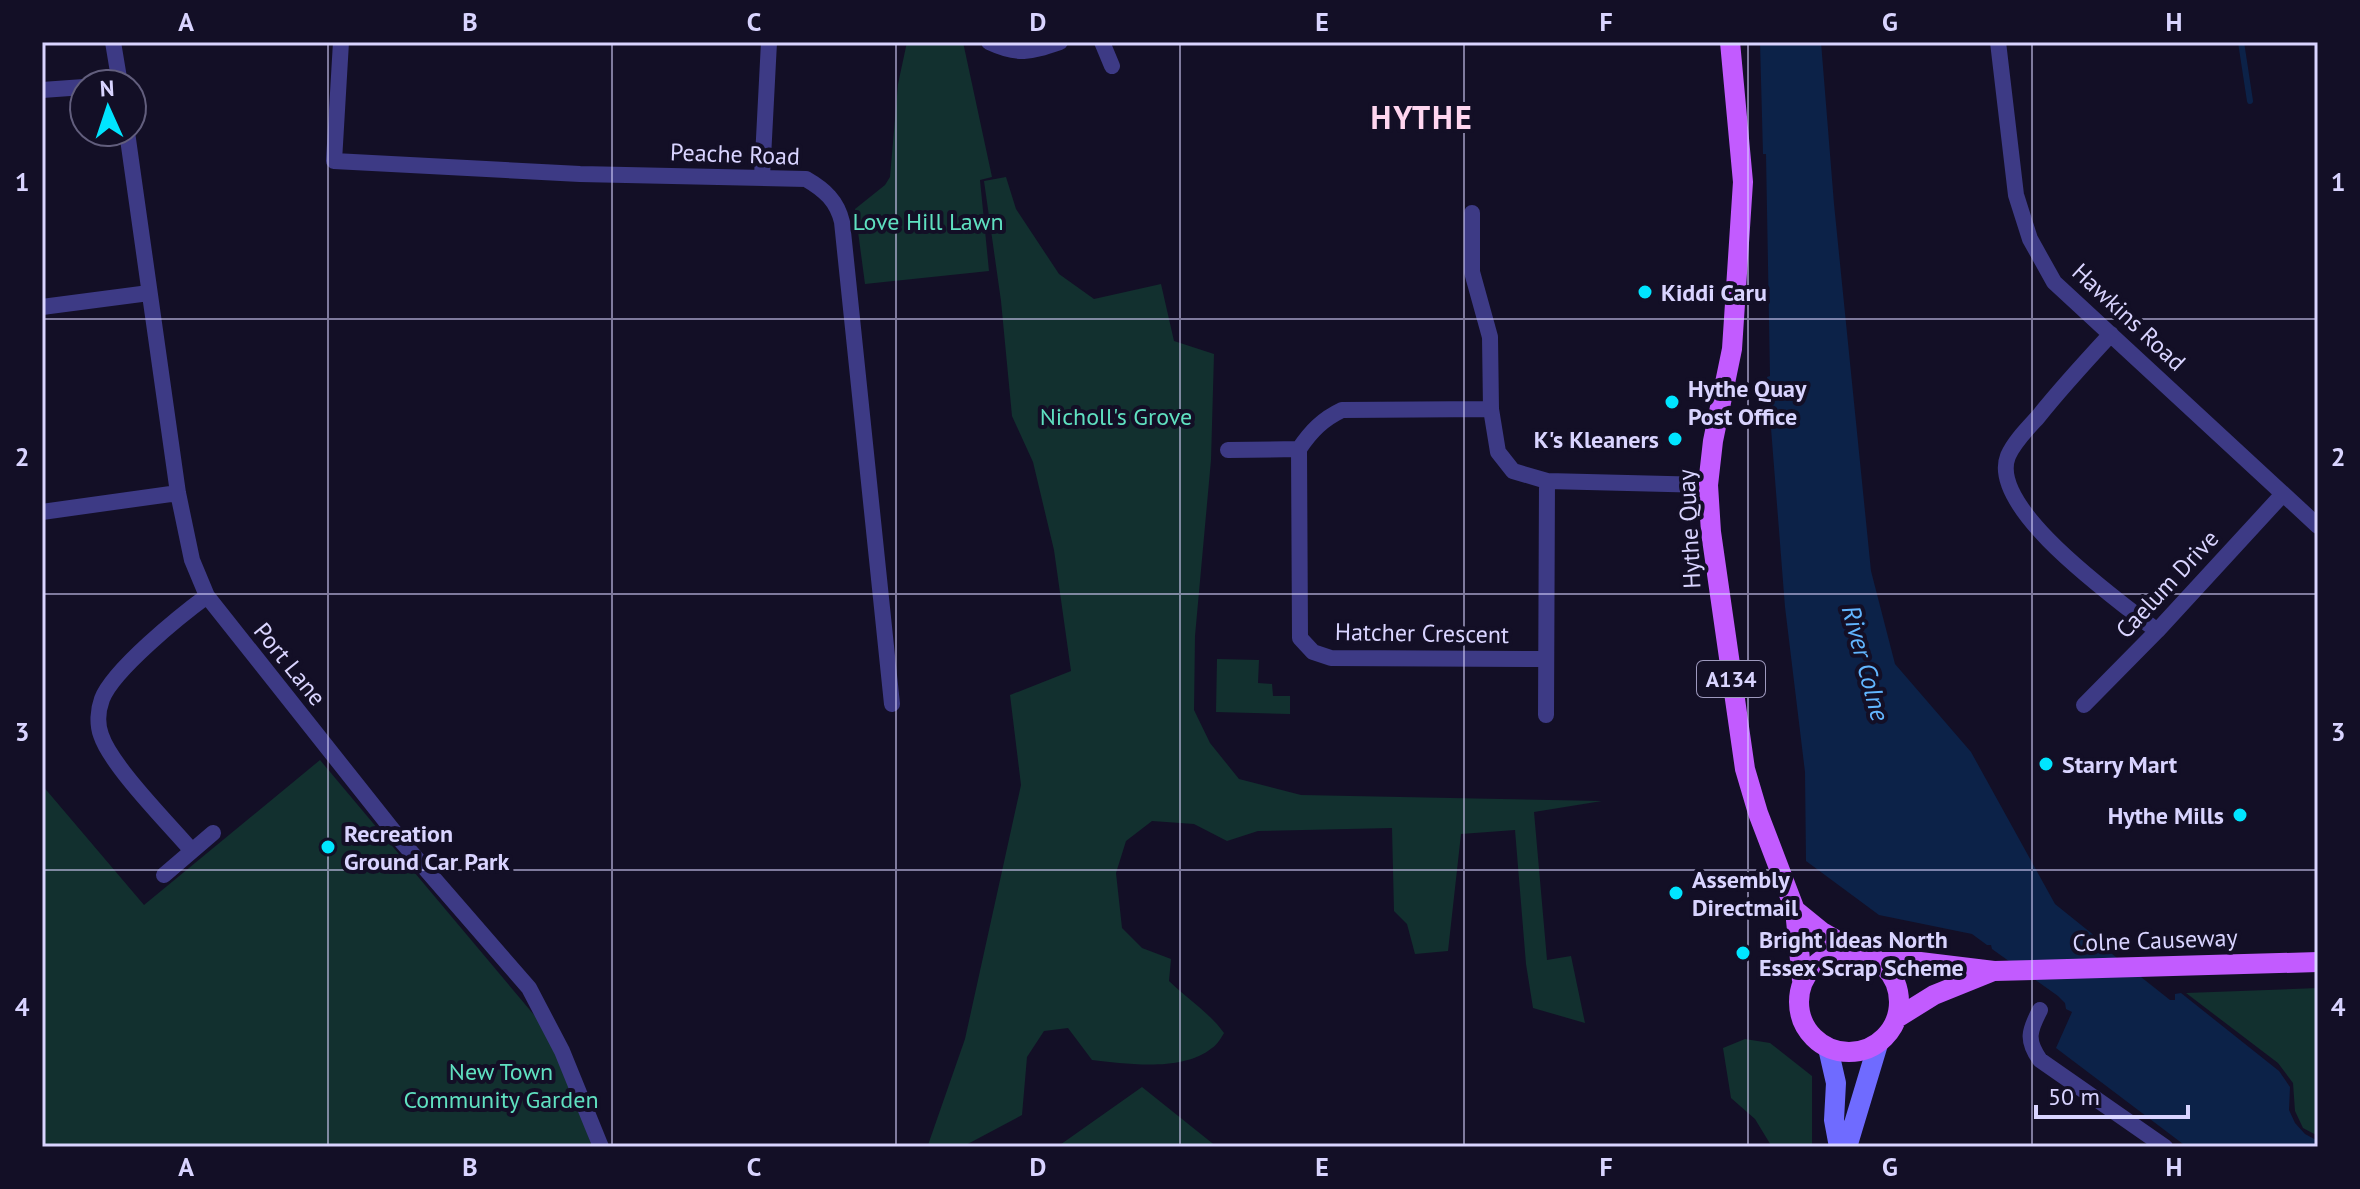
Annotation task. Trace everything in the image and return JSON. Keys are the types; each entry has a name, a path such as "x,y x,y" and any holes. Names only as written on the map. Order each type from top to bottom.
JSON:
{"main road":[{"name":"Hythe Quay","path":"1730,42 1743,182 1732,349 1713,441 1708,485 1711,532 1745,769 1758,813 1795,910 1802,980"},
{"path":"1795,910 1822,932 1880,962 1896,984 1899,1000 1897,1018 1878,1044 1850,1052 1828,1048"},
{"path":"1802,980 1816,964 1832,955 1859,953"},
{"name":"Colne Causeway","path":"1880,962 1920,962 1994,971 2318,962"},
{"name":"Colne Causeway","path":"1897,1018 1934,995 1994,971"},
{"name":"A134","path":"1802,980 1798,1003 1800,1015 1807,1031 1828,1048"}],"street":[{"path":"113,42 114,68"},
{"name":"Peache Road","path":"341,42 334,161 580,174 806,179 824,189 839,209 892,704"},
{"path":"762,177 769,42"},
{"path":"989,42 1011,52 1022,53 1060,42"},
{"path":"1102,42 1112,66"},
{"name":"Hawkins Road","path":"1998,42 2016,195 2030,239 2054,282 2318,526"},
{"path":"42,90 68,88"},
{"name":"Port Lane","path":"129,148 178,493 192,560 207,596 403,843 529,988 562,1051 601,1147"},
{"path":"1472,213 1472,272 1490,337 1491,409 1498,452 1513,471 1547,481 1708,485"},
{"path":"42,307 149,293"},
{"path":"2111,334 2023,435 2008,457 2006,476 2026,517 2047,539 2157,631"},
{"path":"1228,450 1299,449 1326,417 1342,410 1491,409"},
{"name":"Hatcher Crescent","path":"1299,449 1300,638 1313,652 1331,658 1546,659"},
{"path":"1546,715 1547,481"},
{"path":"42,512 178,493"},
{"name":"Caelum Drive","path":"2084,705 2283,494"},
{"path":"192,851 110,754 98,720 102,698 116,678 160,634 207,596"},
{"path":"164,875 213,833"},
{"path":"2040,1010 2028,1033 2030,1045 2040,1060 2165,1147"},
{"path":"1847,1147 1878,1044"},
{"path":"1828,1048 1836,1083 1834,1120 1839,1147"}],"green space":[{"name":"Love Hill Lawn","path":"907,42 963,42 992,177 980,180 989,271 865,284 855,209 885,185 890,177 898,84"},
{"name":"Nicholl's Grove","path":"1006,177 1016,209 1059,274 1094,299 1161,284 1174,341 1214,354 1211,460 1195,636 1194,710 1210,743 1239,779 1301,795 1602,801 1534,812 1547,960 1571,956 1585,1023 1533,1008 1526,964 1515,830 1461,834 1448,951 1415,954 1407,924 1394,911 1392,828 1258,831 1227,841 1194,824 1152,821 1126,841 1116,873 1122,928 1142,948 1171,959 1169,981 1218,1025 1224,1033 1220,1039 1214,1047 1186,1061 1138,1064 1092,1060 1068,1028 1044,1031 1027,1057 1022,1115 962,1147 928,1145 965,1039 1021,785 1010,695 1071,671 1054,550 1033,462 1012,416 1001,301 984,181"},
{"path":"1217,659 1259,660 1258,683 1272,684 1273,696 1290,696 1290,714 1216,712"},
{"name":"New Town Community Garden","path":"320,760 540,1022 571,1087 592,1147 42,1147 42,785 144,905"},
{"path":"2318,988 2318,1136 2303,1128 2295,1111 2293,1083 2278,1063 2186,993"},
{"path":"1745,1039 1770,1043 1812,1076 1812,1147 1772,1147 1755,1119 1731,1098 1723,1048"},
{"path":"1142,1087 1217,1147 1057,1147"}],"water":[{"name":"River Colne","path":"1760,42 1821,42 1871,571 1895,664 1971,752 2055,904 2170,1000 2175,1000 2175,994 2181,993 2279,1071 2290,1087 2289,1110 2295,1123 2305,1134 2318,1141 2318,1147 2187,1147 2056,1048 2072,1012 2066,1009 2058,996 1992,949 1991,945 1972,934 1879,915 1806,861 1805,772 1785,607 1767,377 1770,376 1766,154 1763,154"}],"waterway":[{"path":"2241,42 2250,101"}],"place":[{"name":"Kiddi Caru","path":"1645,292"},
{"name":"Hythe Quay Post Office","path":"1672,402"},
{"name":"K's Kleaners","path":"1675,439"},
{"name":"Starry Mart","path":"2046,764"},
{"name":"Hythe Mills","path":"2240,815"},
{"name":"Recreation Ground Car Park","path":"328,847"},
{"name":"Assembly Directmail","path":"1676,893"},
{"name":"Bright Ideas North Essex Scrap Scheme","path":"1743,953"}],"district":[{"name":"HYTHE","path":"1422,117"}]}
